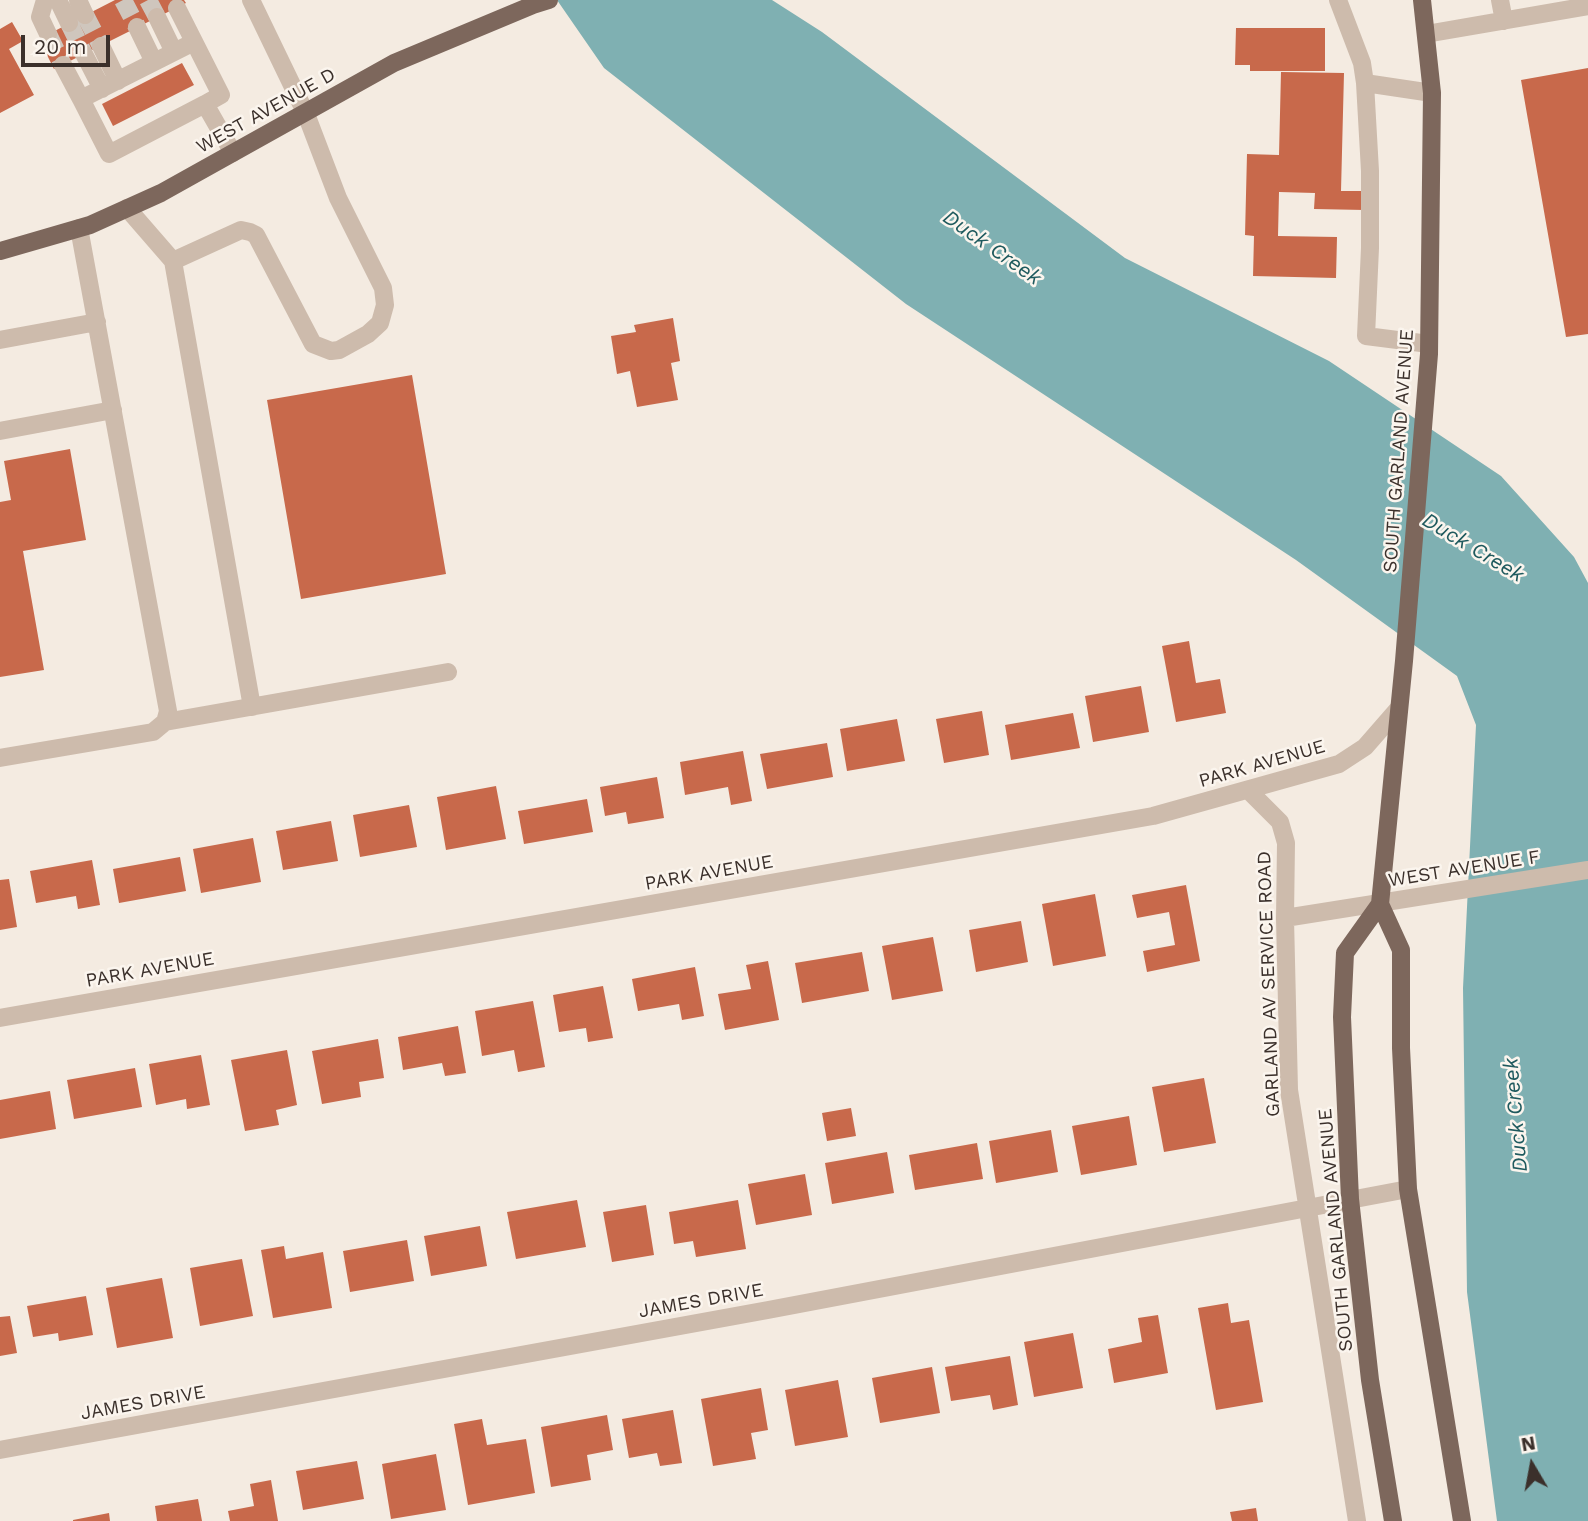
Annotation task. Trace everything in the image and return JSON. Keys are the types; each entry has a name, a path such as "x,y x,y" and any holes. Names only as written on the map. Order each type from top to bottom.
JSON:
{"main road":[{"name":"WEST AVENUE D","path":"0,251 79,228 161,193 394,63 549,0"},
{"name":"SOUTH GARLAND AVENUE","path":"1393,1521 1370,1380 1350,1199 1342,1017 1345,953 1380,904 1404,661 1429,349 1432,93 1422,0"},
{"path":"1380,904 1401,950 1401,1048 1408,1188 1462,1521"}],"street":[{"path":"45,0 40,17 48,34"},
{"path":"58,0 78,13"},
{"path":"173,261 241,230 250,232 256,235 313,344 331,351 339,349 368,334 380,323 385,305 383,288 338,198 306,114 251,0"},
{"path":"1338,0 1362,63 1366,83 1370,222 1366,336 1429,349"},
{"path":"1500,0 1504,21"},
{"path":"1426,34 1588,6"},
{"path":"63,65 109,154 221,96 177,8"},
{"path":"157,17 174,52"},
{"path":"137,27 154,62"},
{"path":"81,99 194,42"},
{"path":"93,50 110,85"},
{"path":"1366,83 1432,93"},
{"path":"205,104 233,153"},
{"path":"127,208 173,261 252,707"},
{"path":"79,228 167,711 165,722"},
{"path":"0,340 97,322"},
{"path":"0,431 113,410"},
{"path":"0,758 153,732 165,722 448,672"},
{"name":"PARK AVENUE","path":"0,1018 1153,816 1339,764 1365,747 1399,708"},
{"name":"GARLAND AV SERVICE ROAD","path":"1248,790 1280,822 1286,843 1289,1090 1357,1521"},
{"name":"WEST AVENUE F","path":"1285,918 1588,870"},
{"name":"JAMES DRIVE","path":"0,1450 768,1310 1408,1188"}],"water":[{"name":"Duck Creek","path":"557,0 772,0 822,32 1125,258 1329,361 1501,476 1574,557 1588,583 1588,1521 1497,1521 1467,1292 1463,988 1476,725 1457,676 1296,560 906,304 604,68"}],"building":[{"path":"115,0 184,0 186,3 54,69 39,39"},
{"path":"12,22 23,41 9,49 34,95 0,113 0,29"},
{"path":"1236,28 1325,28 1325,71 1250,71 1250,65 1235,65"},
{"path":"182,63 194,85 113,126 102,104"},
{"path":"1588,68 1588,334 1566,337 1521,80"},
{"path":"1281,72 1344,73 1341,191 1365,191 1365,210 1314,209 1315,193 1279,192 1278,236 1337,237 1336,278 1253,276 1254,236 1245,235 1247,154 1279,155"},
{"path":"673,318 680,361 671,363 678,400 637,407 630,371 617,374 611,336 636,332 634,325"},
{"path":"412,375 446,574 301,599 267,400"},
{"path":"70,449 86,540 23,551 44,670 0,677 0,502 11,500 4,461"},
{"path":"1189,641 1196,683 1220,679 1226,713 1176,722 1162,646"},
{"path":"1141,686 1149,732 1093,742 1085,696"},
{"path":"982,711 989,755 944,763 936,719"},
{"path":"1073,713 1080,748 1011,760 1005,725"},
{"path":"897,719 905,761 847,771 840,729"},
{"path":"827,743 833,777 767,789 760,754"},
{"path":"743,751 752,801 731,805 728,787 685,795 680,762"},
{"path":"657,777 664,818 628,824 626,812 605,816 600,787"},
{"path":"496,786 506,839 446,850 437,797"},
{"path":"587,799 593,832 524,844 518,811"},
{"path":"409,805 417,847 360,857 353,815"},
{"path":"331,821 338,861 283,870 276,831"},
{"path":"253,838 261,882 201,893 193,849"},
{"path":"180,857 186,891 119,903 113,869"},
{"path":"92,860 100,905 78,909 76,896 36,903 30,871"},
{"path":"9,879 17,927 0,930 0,880"},
{"path":"1186,885 1200,961 1147,972 1143,951 1175,945 1169,912 1137,918 1132,895"},
{"path":"1095,894 1106,956 1053,966 1042,904"},
{"path":"1021,921 1028,962 976,972 969,930"},
{"path":"933,937 943,991 892,1000 882,946"},
{"path":"862,952 869,991 802,1003 795,963"},
{"path":"768,961 779,1020 725,1030 718,994 751,989 746,965"},
{"path":"695,967 704,1016 682,1020 679,1004 638,1011 632,979"},
{"path":"603,986 613,1038 588,1042 586,1028 559,1032 553,995"},
{"path":"533,1001 545,1067 518,1072 514,1050 482,1056 475,1011"},
{"path":"458,1026 466,1073 445,1076 442,1063 403,1070 398,1037"},
{"path":"378,1039 384,1078 359,1082 361,1097 322,1104 312,1051"},
{"path":"287,1050 297,1105 276,1110 279,1125 245,1131 231,1060"},
{"path":"201,1055 210,1105 187,1109 186,1099 156,1105 149,1064"},
{"path":"135,1068 142,1107 74,1119 67,1080"},
{"path":"1204,1078 1216,1143 1164,1152 1152,1087"},
{"path":"50,1091 56,1129 0,1139 0,1100"},
{"path":"851,1108 856,1136 827,1141 822,1113"},
{"path":"1129,1116 1137,1165 1081,1175 1072,1126"},
{"path":"1051,1130 1058,1172 996,1183 989,1141"},
{"path":"977,1143 983,1179 915,1190 909,1155"},
{"path":"887,1152 894,1193 832,1204 825,1163"},
{"path":"805,1174 812,1215 756,1225 748,1184"},
{"path":"577,1200 586,1247 516,1259 507,1212"},
{"path":"738,1200 746,1249 696,1257 693,1241 674,1244 669,1212"},
{"path":"646,1205 654,1255 612,1262 603,1212"},
{"path":"480,1226 487,1266 431,1276 424,1236"},
{"path":"407,1240 414,1281 350,1292 343,1251"},
{"path":"284,1246 286,1259 323,1252 332,1308 273,1318 261,1250"},
{"path":"242,1259 253,1316 200,1326 190,1268"},
{"path":"162,1278 173,1338 117,1348 106,1288"},
{"path":"86,1296 93,1335 59,1341 58,1333 33,1337 27,1306"},
{"path":"1228,1303 1231,1323 1249,1320 1263,1402 1216,1410 1198,1308"},
{"path":"1158,1315 1168,1373 1114,1383 1108,1349 1142,1342 1138,1318"},
{"path":"10,1316 17,1353 0,1356 0,1317"},
{"path":"1073,1333 1083,1388 1034,1397 1024,1342"},
{"path":"1010,1356 1018,1405 993,1410 990,1395 951,1401 945,1367"},
{"path":"932,1367 940,1413 880,1423 872,1378"},
{"path":"838,1380 848,1437 795,1446 785,1390"},
{"path":"761,1388 768,1430 751,1433 756,1459 713,1466 701,1399"},
{"path":"673,1410 682,1463 660,1466 657,1453 629,1458 622,1419"},
{"path":"607,1415 613,1450 587,1455 591,1480 551,1487 541,1427"},
{"path":"482,1419 487,1445 526,1439 535,1493 468,1505 454,1424"},
{"path":"436,1454 446,1510 391,1519 382,1464"},
{"path":"357,1461 364,1499 303,1510 296,1471"},
{"path":"271,1480 278,1521 230,1521 228,1511 254,1506 250,1484"},
{"path":"198,1499 202,1521 157,1521 155,1506"},
{"path":"1256,1508 1258,1521 1232,1521 1230,1512"},
{"path":"109,1513 110,1521 73,1521 73,1520"}],"tunnel":[{"path":"123,0 137,27"},
{"path":"148,0 157,17"},
{"path":"85,15 101,46"},
{"path":"69,23 84,54"},
{"path":"48,34 63,65"}]}
